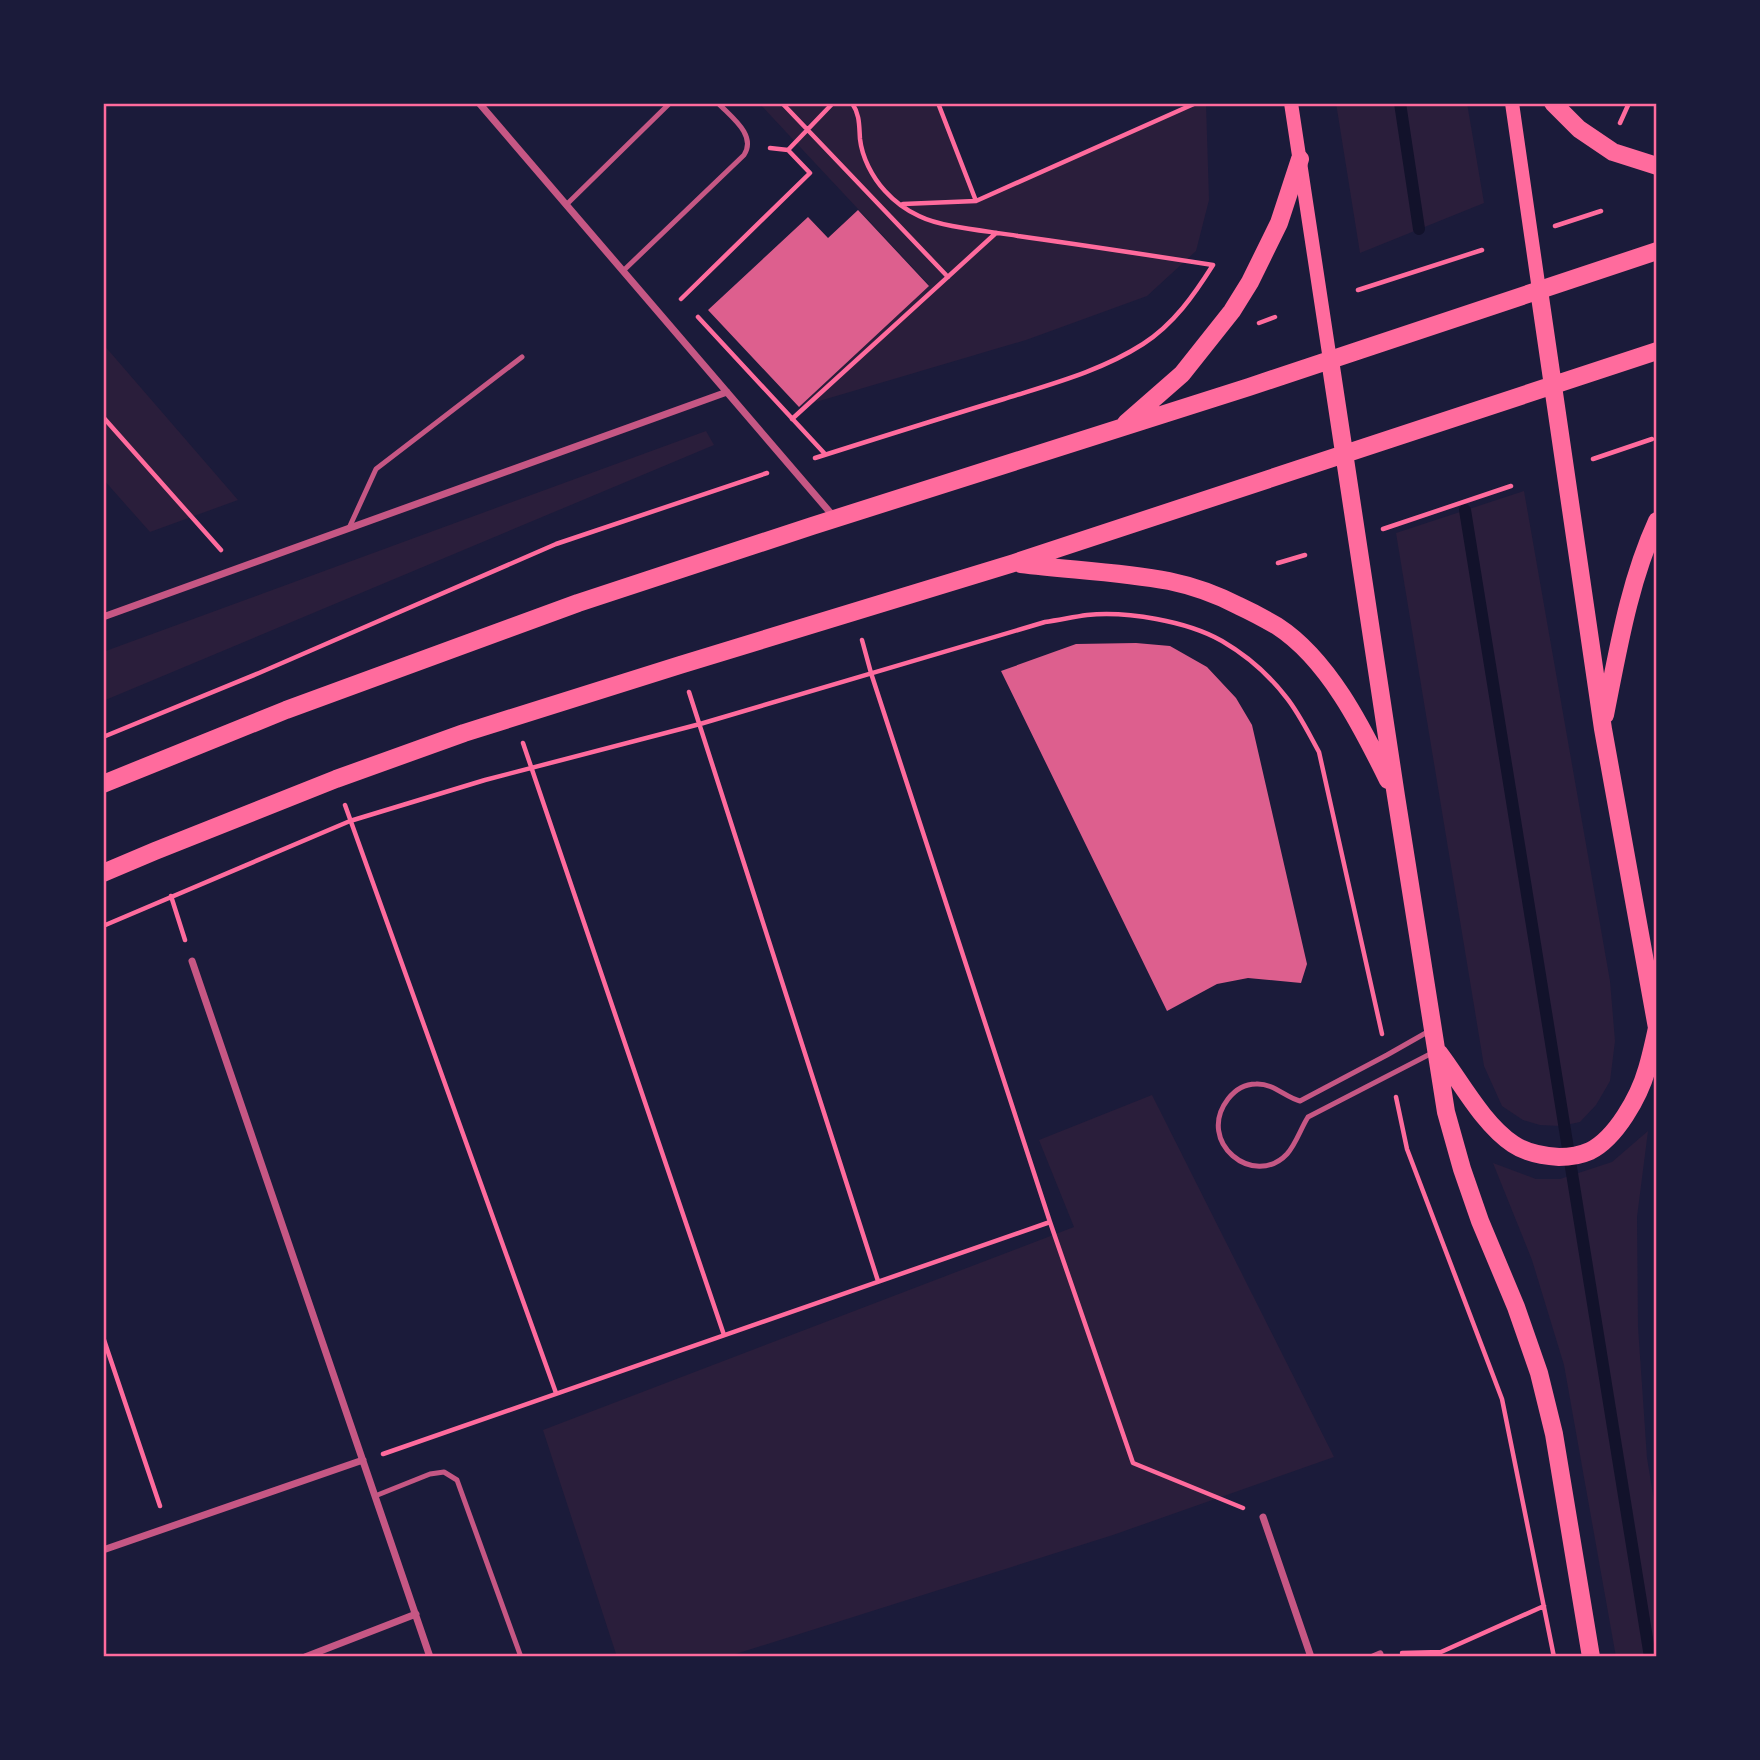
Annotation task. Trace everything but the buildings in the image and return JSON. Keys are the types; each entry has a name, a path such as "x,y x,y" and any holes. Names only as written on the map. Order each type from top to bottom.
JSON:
{"main road":[{"path":"1291,103 1446,1112 1480,1221 1516,1307 1539,1373 1554,1434 1591,1657"},
{"path":"1437,1051 1477,1107 1496,1130 1514,1145 1551,1157 1569,1157 1590,1151 1608,1137 1623,1118 1647,1071 1657,1028 1603,729 1512,103"},
{"path":"1553,103 1579,129 1613,152 1657,166"},
{"path":"1121,427 1182,374 1232,311 1255,273 1279,223 1300,159"},
{"path":"103,783 286,710 578,603 1249,387 1657,251"},
{"path":"103,873 336,779 514,717 1014,563 1657,351"},
{"path":"1603,729 1634,583 1657,521"},
{"path":"1014,563 1170,581 1230,601 1279,627 1323,670 1345,700 1368,738 1396,796"}],"street":[{"path":"479,103 836,519"},
{"path":"103,617 727,392"},
{"path":"192,961 430,1657"},
{"path":"103,1550 363,1461"},
{"path":"1262,1517 1311,1657"},
{"path":"305,1657 416,1614"}],"lane":[{"path":"566,205 670,103"},
{"path":"623,271 747,150 748,139 745,133 718,103"},
{"path":"349,528 376,469 522,358"},
{"path":"1433,1028 1300,1101 1271,1086 1258,1083 1245,1085 1231,1094 1222,1107 1218,1125 1220,1141 1233,1157 1246,1164 1259,1166 1273,1163 1285,1157 1308,1117 1437,1051"},
{"path":"375,1496 430,1474 444,1472 457,1480 521,1657"}],"path":[{"path":"782,103 948,277"},
{"path":"673,290 681,299 810,173 788,150 834,103"},
{"path":"103,737 259,673 556,544 825,454 1063,380 1115,360 1164,328 1191,299 1213,265 942,223 920,217 883,190 870,170 863,156 859,114 852,103"},
{"path":"938,103 976,201"},
{"path":"900,205 976,201 1196,103"},
{"path":"1618,127 1629,103"},
{"path":"1550,227 1601,211"},
{"path":"792,419 997,232"},
{"path":"1359,290 1482,250"},
{"path":"690,309 825,454"},
{"path":"103,417 237,569"},
{"path":"1589,460 1652,439"},
{"path":"1382,529 1511,486"},
{"path":"1278,563 1306,555"},
{"path":"855,612 872,673 1050,1222 1132,1463 1262,1517"},
{"path":"103,926 351,821 485,780 700,724 1045,622 1089,615 1130,615 1179,624 1220,640 1256,665 1287,697 1319,752 1387,1055"},
{"path":"680,665 878,1281"},
{"path":"514,717 724,1335"},
{"path":"336,779 556,1393"},
{"path":"171,897 192,961"},
{"path":"1392,1075 1407,1149 1502,1399 1554,1657"},
{"path":"363,1461 1050,1222"},
{"path":"103,1337 168,1528"},
{"path":"1377,1655 1441,1652 1544,1606"}],"shaded area":[{"path":"759,103 938,103 976,200 1196,103 1206,103 1209,200 1196,251 1147,296 1026,340 799,407 929,285"},
{"path":"1336,103 1467,103 1484,203 1360,253"},
{"path":"103,344 238,500 150,532 103,479"},
{"path":"706,431 714,445 103,701 103,652"},
{"path":"1524,491 1610,981 1615,1041 1610,1081 1596,1105 1580,1122 1561,1126 1540,1125 1523,1120 1502,1106 1484,1066 1396,533"},
{"path":"1152,1095 1334,1457 1113,1535 726,1657 617,1657 543,1430 1074,1227 1039,1140"},
{"path":"1648,1131 1637,1217 1638,1327 1647,1458 1657,1519 1657,1657 1616,1657 1564,1365 1532,1260 1493,1163 1536,1179 1560,1179 1612,1162"}],"waterway":[{"path":"1400,103 1419,229"},
{"path":"1465,510 1650,1657"}]}
